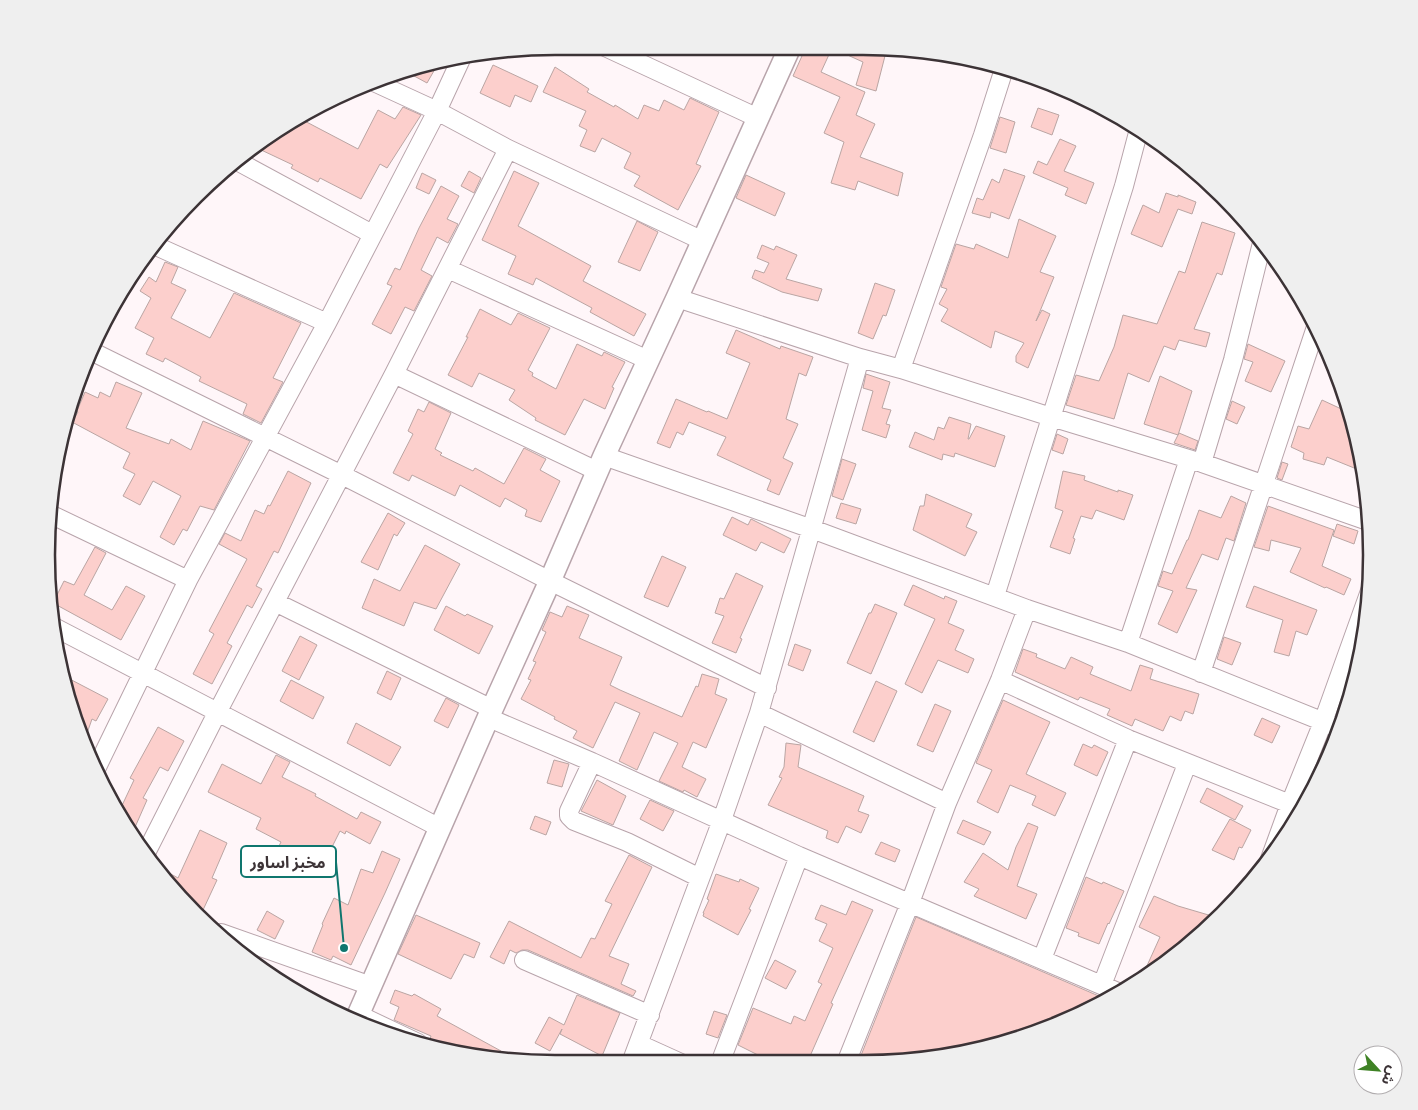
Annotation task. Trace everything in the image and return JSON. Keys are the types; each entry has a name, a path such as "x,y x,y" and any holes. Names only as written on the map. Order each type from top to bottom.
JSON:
{"street":[{"path":"622,55 758,118"},
{"path":"359,1015 600,463 786,55"},
{"path":"100,761 188,580 327,323 437,111 458,65"},
{"path":"902,369 983,136 1002,75"},
{"path":"383,86 437,111 508,149 703,240"},
{"path":"995,596 1124,186 1137,137"},
{"path":"149,847 448,269 508,149"},
{"path":"243,164 372,234"},
{"path":"160,248 327,323"},
{"path":"1128,643 1234,360 1260,251"},
{"path":"448,269 648,360"},
{"path":"677,298 860,358 902,369 1196,461 1263,483 1362,520"},
{"path":"1201,673 1313,337"},
{"path":"98,354 767,688"},
{"path":"635,1055 760,713 860,358"},
{"path":"394,374 600,463 812,529 1027,609 1128,643 1331,725"},
{"path":"56,517 188,580"},
{"path":"275,602 490,713 592,762 799,856 1111,989"},
{"path":"849,1055 910,903 947,803 1000,680 1027,609"},
{"path":"61,631 440,828"},
{"path":"1280,831 1290,804 1331,725 1355,644"},
{"path":"1000,680 1128,739 1290,804"},
{"path":"760,713 947,803"},
{"path":"1042,959 1128,739"},
{"path":"592,762 569,811 569,816 574,821 627,842 700,878"},
{"path":"1102,985 1187,764"},
{"path":"723,1055 799,856"},
{"path":"234,938 371,986"},
{"path":"524,960 650,1015"},
{"path":"639,1044 663,1055"}],"building":[{"path":"802,55 829,55 821,72 865,92 856,115 875,124 860,157 903,173 898,196 858,181 855,190 831,183 844,142 824,133 840,97 793,76"},
{"path":"848,55 885,56 876,91 856,85 863,62"},
{"path":"493,65 538,86 531,102 515,95 510,107 480,93"},
{"path":"555,67 589,89 587,92 614,107 615,105 638,119 644,105 659,111 664,100 684,110 690,98 719,112 696,164 701,166 678,210 634,186 640,176 624,168 631,153 602,138 595,152 580,146 587,130 579,126 586,111 543,92"},
{"path":"434,70 427,83 414,76"},
{"path":"403,107 421,115 387,168 380,164 361,199 320,178 318,182 291,168 293,165 262,150 306,122 358,149 378,110 395,119"},
{"path":"1038,108 1059,115 1052,135 1031,127"},
{"path":"1000,117 1015,122 1006,153 990,148"},
{"path":"1060,139 1076,146 1064,171 1094,183 1086,204 1065,195 1068,188 1033,173 1038,161 1047,165"},
{"path":"1004,169 1025,176 1009,219 991,212 990,218 972,213 977,198 983,200 992,179 999,183"},
{"path":"469,171 481,178 474,193 461,186"},
{"path":"514,171 539,183 518,226 591,266 583,281 646,314 634,336 590,312 592,308 536,278 533,285 508,274 516,256 482,240"},
{"path":"422,173 436,180 429,194 416,188"},
{"path":"746,175 785,193 775,216 736,198"},
{"path":"441,186 459,196 447,219 458,224 448,243 437,237 421,270 432,276 414,311 405,307 391,334 372,324 392,286 387,284 395,268 400,270"},
{"path":"1166,193 1178,197 1178,195 1196,202 1192,214 1178,209 1162,247 1131,234 1143,205 1159,213"},
{"path":"1019,219 1056,236 1040,272 1054,277 1036,321 1042,310 1050,314 1028,368 1016,362 1016,356 1024,343 995,331 991,348 941,321 948,309 939,304 947,289 941,287 956,244 974,249 976,244 1008,258"},
{"path":"637,221 658,232 640,271 618,262"},
{"path":"1202,222 1235,233 1222,275 1217,273 1194,329 1210,333 1206,347 1179,340 1175,350 1164,346 1149,382 1128,373 1114,419 1066,405 1076,375 1099,381 1114,347 1123,315 1157,324 1179,271 1185,273"},
{"path":"762,245 774,250 776,246 797,255 786,279 822,289 818,301 782,292 752,278 755,270 764,273 769,263 757,258"},
{"path":"165,262 178,267 171,283 186,290 171,318 210,338 234,293 301,323 273,378 283,382 261,423 243,414 247,404 199,381 201,377 165,358 163,362 146,354 154,338 135,328 151,298 140,291 149,277 156,282"},
{"path":"875,283 895,290 886,316 883,315 873,339 858,333"},
{"path":"480,309 511,325 518,313 550,328 528,370 533,373 532,376 556,389 577,344 602,356 604,352 625,362 612,387 614,388 605,409 584,399 565,435 535,420 536,418 509,400 515,390 479,373 472,387 448,375"},
{"path":"736,330 780,349 781,346 813,357 806,376 799,373 786,419 798,424 783,458 793,463 779,495 767,490 771,480 717,455 726,437 689,422 683,435 677,432 670,448 657,443 676,399 727,419 750,363 726,353"},
{"path":"1248,344 1285,361 1271,392 1245,381 1253,362 1244,359"},
{"path":"866,374 890,382 882,408 891,410 886,424 890,425 886,438 862,430 873,391 863,388"},
{"path":"1160,376 1192,391 1178,435 1144,424"},
{"path":"116,382 142,393 126,428 169,444 171,439 191,450 203,421 250,441 214,510 200,506 187,531 183,529 174,545 160,537 181,496 153,481 140,505 123,496 135,474 123,468 130,453 73,423 85,392 98,398 100,392 110,397"},
{"path":"1322,400 1341,409 1355,468 1327,457 1324,465 1303,459 1304,453 1291,447 1298,426 1309,429"},
{"path":"1232,401 1245,407 1237,424 1226,419"},
{"path":"429,402 451,413 435,449 442,453 440,455 473,471 475,468 504,484 524,448 546,459 540,470 560,481 541,522 525,516 527,510 505,498 500,507 460,485 455,496 412,475 409,481 393,473 413,434 408,431 418,409 424,412"},
{"path":"949,417 971,424 968,439 976,426 1005,436 995,467 955,453 954,457 943,454 942,460 909,447 915,432 934,440 938,427 944,429"},
{"path":"1179,433 1198,441 1195,450 1174,443"},
{"path":"1057,434 1068,439 1063,454 1052,450"},
{"path":"842,459 856,464 843,500 832,496"},
{"path":"1282,462 1288,464 1282,480 1277,478"},
{"path":"288,471 311,483 278,553 274,551 256,586 262,589 252,608 247,605 227,643 232,646 212,684 193,674 214,634 209,631 247,559 219,544 225,533 241,541 255,510 264,514"},
{"path":"1063,471 1085,476 1084,480 1118,492 1118,490 1133,495 1124,520 1096,510 1092,519 1081,516 1073,538 1075,539 1070,554 1050,547 1063,511 1055,508"},
{"path":"926,494 972,514 966,527 977,532 965,556 913,530 920,506 924,506"},
{"path":"1231,496 1246,503 1234,541 1226,538 1218,560 1202,554 1186,588 1197,590 1177,633 1158,624 1173,591 1158,586 1163,571 1172,574 1188,540 1199,510 1221,518"},
{"path":"841,503 861,509 856,524 836,518"},
{"path":"1268,506 1334,530 1322,566 1351,579 1344,595 1290,572 1301,548 1271,540 1269,551 1254,547"},
{"path":"388,513 405,523 397,536 394,534 378,570 361,562"},
{"path":"732,517 748,525 751,519 791,539 784,553 761,542 756,551 723,535"},
{"path":"1337,524 1358,531 1354,544 1333,536"},
{"path":"425,545 460,564 436,609 414,602 404,626 362,608 374,579 400,591"},
{"path":"95,547 106,553 84,595 112,610 126,586 145,596 121,640 58,606 57,596 64,581 74,585"},
{"path":"662,556 686,567 668,607 644,597"},
{"path":"736,573 763,586 740,638 742,639 736,653 712,643 724,616 715,613 720,598 724,599"},
{"path":"913,585 944,599 945,596 957,601 948,623 964,630 955,650 974,659 968,673 938,660 922,693 905,684 935,619 904,605"},
{"path":"1254,586 1317,610 1307,635 1296,631 1289,656 1274,652 1283,620 1246,607"},
{"path":"875,604 897,613 871,674 847,663 869,613 871,613"},
{"path":"446,606 465,616 467,614 493,626 479,654 434,630"},
{"path":"567,606 589,615 579,638 622,657 610,685 620,690 682,717 696,686 698,687 702,674 719,679 715,694 727,699 706,748 693,742 682,767 706,779 697,797 659,781 678,743 654,732 637,770 619,761 640,713 615,702 593,748 573,738 577,731 521,699 531,680 528,679 536,662 533,661 546,632 542,630 550,612 562,617"},
{"path":"300,636 317,645 299,680 282,671"},
{"path":"1224,637 1241,643 1232,665 1217,659"},
{"path":"795,644 811,650 803,671 788,665"},
{"path":"1023,649 1037,654 1036,657 1065,669 1071,657 1093,667 1090,674 1131,691 1140,665 1153,669 1150,679 1199,694 1193,714 1185,711 1181,721 1170,716 1163,731 1135,719 1132,726 1107,715 1110,709 1080,697 1078,700 1015,672"},
{"path":"387,671 401,678 391,700 377,693"},
{"path":"71,680 108,699 96,721 92,719 88,731"},
{"path":"291,680 324,697 313,719 280,701"},
{"path":"876,681 897,691 874,742 853,732"},
{"path":"446,698 459,705 448,728 434,721"},
{"path":"1003,700 1050,722 1026,774 1066,793 1055,816 1032,805 1036,796 1010,785 998,813 977,802 992,770 976,763"},
{"path":"935,704 951,711 933,752 917,745"},
{"path":"1262,718 1280,726 1272,743 1254,735"},
{"path":"356,723 401,747 390,766 347,743"},
{"path":"158,727 184,741 168,771 160,767 143,798 147,800 135,827 122,805 134,780 130,778"},
{"path":"786,743 801,745 798,767 864,796 858,811 869,815 861,833 846,826 838,843 826,838 828,831 768,805 782,778 779,777 784,767"},
{"path":"1083,744 1092,748 1094,745 1108,752 1097,776 1074,765"},
{"path":"276,755 290,762 282,777 316,794 315,796 357,819 361,812 381,822 370,844 346,831 345,834 340,831 327,857 335,861 328,875 277,850 281,842 256,829 261,818 208,792 222,764 261,784"},
{"path":"554,760 569,764 562,787 547,783"},
{"path":"597,780 626,796 613,825 581,811"},
{"path":"1207,788 1243,806 1235,820 1200,802"},
{"path":"650,800 674,811 663,831 640,819"},
{"path":"535,816 551,822 546,835 530,829"},
{"path":"1230,819 1251,830 1242,848 1239,847 1234,860 1212,850"},
{"path":"963,820 991,832 984,845 957,833"},
{"path":"1028,823 1038,827 1017,886 1037,894 1026,919 974,896 979,889 964,882 983,853 1008,870 1016,847"},
{"path":"200,830 227,843 212,878 217,880 203,910 169,873 178,878"},
{"path":"881,842 900,850 895,862 875,854"},
{"path":"382,851 400,859 351,965 333,956 331,960 312,952 334,898 348,905 361,869 373,873"},
{"path":"629,855 652,867 609,956 629,964 621,984 636,991 633,996 528,950 516,953 510,950 504,964 490,957 509,921 581,958 591,938 595,939 612,904 605,901"},
{"path":"716,874 739,882 740,879 759,888 749,909 751,910 738,935 703,916"},
{"path":"1086,877 1124,891 1099,944 1078,936 1079,933 1066,928"},
{"path":"1154,896 1178,906 1210,915 1146,967 1160,937 1139,927"},
{"path":"852,901 873,910 831,1003 833,1004 811,1055 758,1055 738,1045 753,1008 791,1024 794,1016 805,1021 822,984 818,982 833,948 819,941 827,924 815,919 821,905 846,915"},
{"path":"267,911 284,921 275,939 257,930"},
{"path":"416,915 480,943 474,958 464,954 451,979 398,954"},
{"path":"916,917 1098,996 1054,1017 992,1038 928,1051 861,1055"},
{"path":"775,960 796,971 786,989 765,978"},
{"path":"395,990 412,996 414,994 441,1009 437,1016 501,1052 430,1039 431,1036 394,1020 399,1007 390,1003"},
{"path":"577,995 620,1013 602,1055 560,1034 562,1029 550,1051 535,1043 549,1017 564,1025"},
{"path":"714,1011 727,1015 718,1038 706,1034"}],"place":[{"name":"مخبز اساور","path":"344,948"}]}
